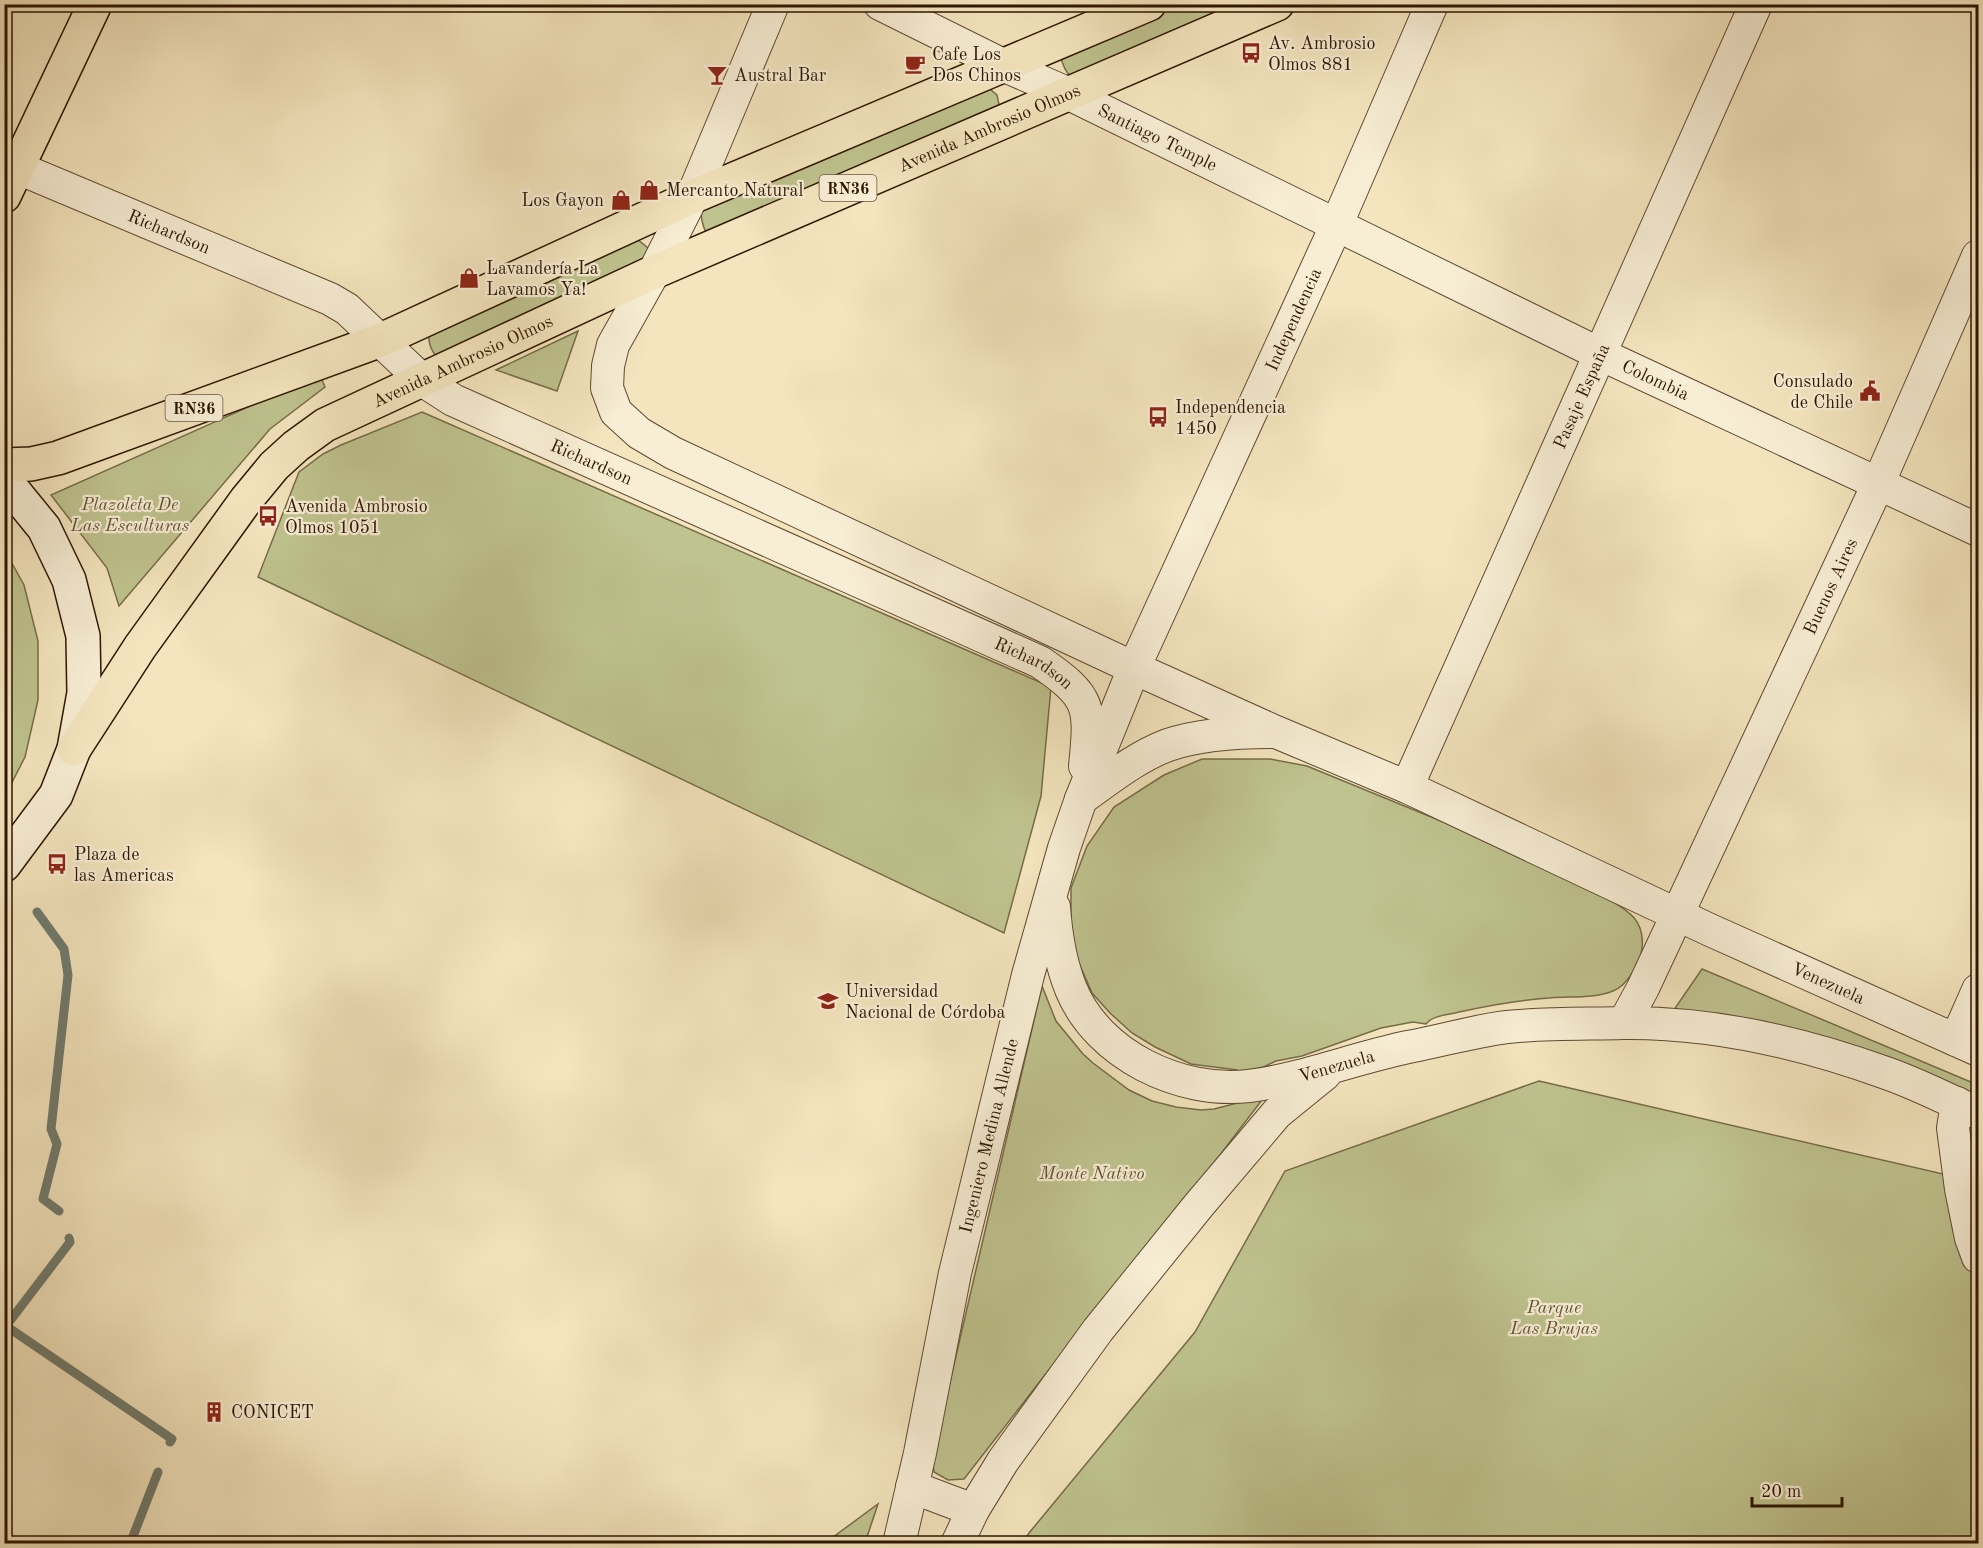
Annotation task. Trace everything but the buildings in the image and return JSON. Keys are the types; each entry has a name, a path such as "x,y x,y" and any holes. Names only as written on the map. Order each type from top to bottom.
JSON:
{"main road":[{"path":"11,182 95,4"},
{"name":"RN36","path":"4,465 31,464 58,458 381,340 692,197 1149,4"},
{"name":"Avenida Ambrosio Olmos","path":"74,749 140,647 246,500 274,466 296,446 325,425 654,272 1277,4"},
{"name":"RN36","path":"4,479 44,528 69,580 82,636 84,693 74,749 56,795 9,862 4,865"}],"street":[{"name":"Richardson","path":"773,4 692,197 613,345 608,366 607,388 616,412 639,433 673,453 1134,668"},
{"name":"Santiago Temple","path":"880,4 1005,66 1067,93 1336,226"},
{"name":"Independencia","path":"1134,668 1336,226 1432,4"},
{"name":"Pasaje España","path":"1407,787 1756,4"},
{"name":"Richardson","path":"11,182 330,299 346,309 422,380 453,400 1040,662 1065,679 1083,699 1089,724 1081,800"},
{"name":"Colombia","path":"1336,226 1600,354 1978,530"},
{"name":"Buenos Aires","path":"1678,914 1879,482 1978,256"},
{"name":"Venezuela","path":"1134,668 1276,732 1407,787 1678,914 1967,1045"},
{"name":"Ingeniero Medina Allende","path":"898,1544 920,1453 955,1273 1053,885 1081,800 1134,668"},
{"name":"Venezuela","path":"1081,800 1128,766 1167,746 1236,732 1276,732"},
{"name":"Venezuela","path":"1053,885 1057,946 1071,990 1089,1018 1118,1049 1155,1071 1188,1083 1227,1087 1250,1086 1298,1076 1395,1050 1506,1027 1624,1023 1665,1025 1741,1034 1815,1050 1887,1073 1968,1108"},
{"path":"1624,1023 1678,914"},
{"path":"1967,1045 1978,990"},
{"path":"957,1544 973,1510 1003,1461 1091,1340 1167,1244 1277,1113 1335,1066"},
{"path":"1968,1108 1953,1128 1961,1189 1971,1238 1978,1257"},
{"path":"912,1487 973,1510"}],"green space":[{"path":"1162,5 1246,5 1071,78 1061,59"},
{"path":"986,86 997,95 1000,109 711,241 706,234 701,211"},
{"path":"637,239 648,248 651,262 438,359 433,352 429,342 429,330"},
{"path":"578,331 557,391 496,370"},
{"name":"Plazoleta De Las Esculturas","path":"320,375 325,387 270,429 119,606 107,568 51,495"},
{"path":"422,412 1051,687 1041,796 1004,933 258,577 299,472 323,454 341,445"},
{"path":"4,549 24,585 38,641 38,700 25,757 5,796"},
{"path":"1202,759 1270,759 1307,766 1441,821 1605,897 1633,916 1641,930 1642,948 1636,966 1623,984 1605,994 1504,1004 1441,1016 1426,1024 1413,1022 1381,1028 1302,1056 1276,1061 1241,1078 1237,1070 1191,1064 1155,1047 1132,1033 1092,993 1078,961 1071,935 1071,888 1087,846 1114,807 1164,775"},
{"path":"1702,969 1978,1085 1978,1106 1669,1017"},
{"name":"Monte Nativo","path":"1042,986 1056,1021 1083,1054 1129,1090 1152,1101 1201,1110 1214,1109 1265,1096 1162,1231 1094,1312 964,1479 948,1480 934,1472 932,1459"},
{"name":"Parque Las Brujas","path":"1539,1081 1978,1182 1978,1543 1022,1544 1195,1332 1285,1171"},
{"path":"878,1504 865,1543 825,1543"}],"waterway":[{"path":"37,912 64,949 68,975 51,1129 57,1144 43,1199 59,1211"},
{"path":"69,1238 70,1242 6,1326 172,1439 170,1442"},
{"path":"130,1544 158,1472"}],"place":[{"name":"Av. Ambrosio Olmos 881","path":"1251,53"},
{"name":"Cafe Los Dos Chinos","path":"915,64"},
{"name":"Austral Bar","path":"717,75"},
{"name":"Mercanto Natural","path":"649,190"},
{"name":"Los Gayon","path":"621,200"},
{"name":"Lavandería La Lavamos Ya!","path":"469,278"},
{"name":"Consulado de Chile","path":"1870,391"},
{"name":"Independencia 1450","path":"1158,417"},
{"name":"Avenida Ambrosio Olmos 1051","path":"268,516"},
{"name":"Plaza de las Americas","path":"57,864"},
{"name":"Universidad Nacional de Córdoba","path":"828,1001"},
{"name":"CONICET","path":"214,1412"}]}
